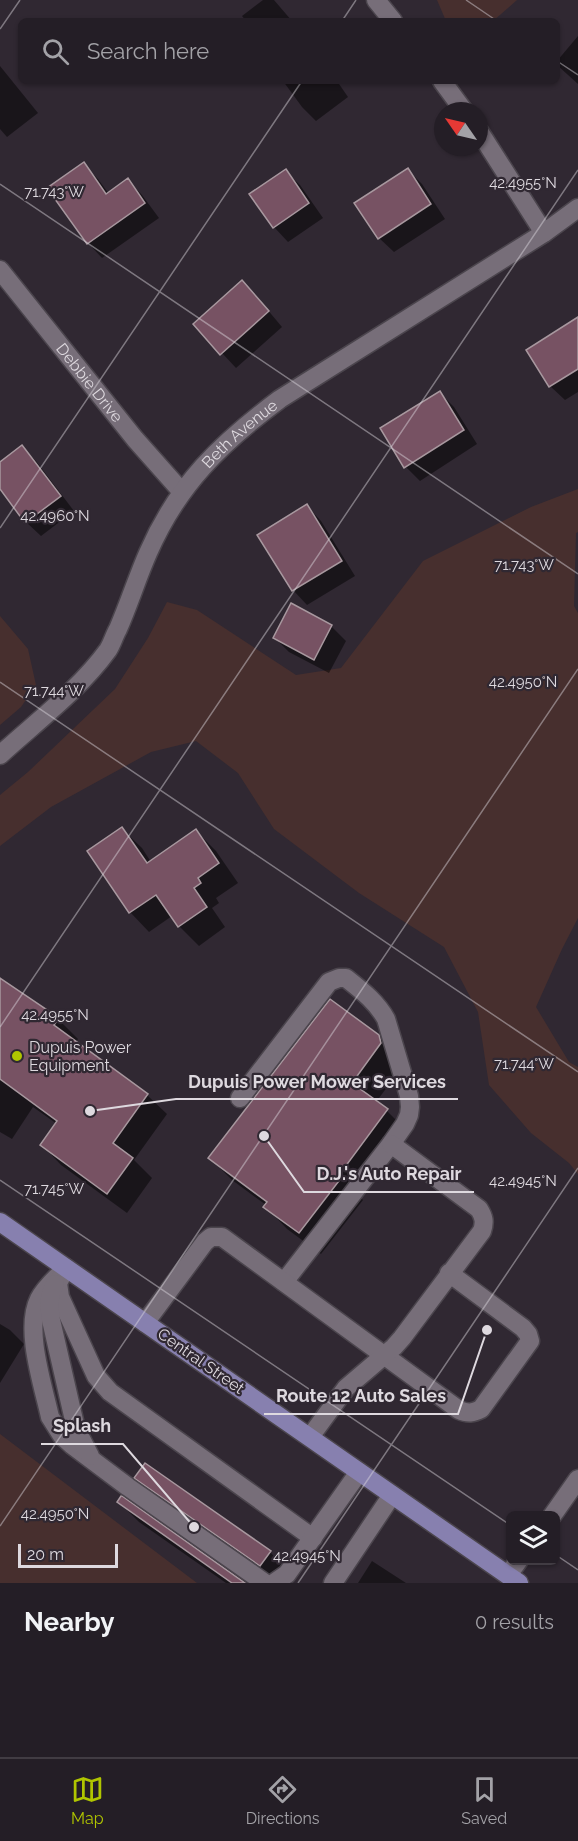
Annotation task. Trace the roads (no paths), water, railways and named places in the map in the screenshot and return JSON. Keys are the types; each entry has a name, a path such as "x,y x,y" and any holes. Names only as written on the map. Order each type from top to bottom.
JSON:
{"main road":[{"name":"Central Street","path":"0,1222 514,1579"}],"street":[{"path":"376,0 391,18"},
{"path":"444,84 457,102"},
{"path":"488,145 544,233"},
{"name":"Beth Avenue","path":"0,755 87,675 109,648 127,611 162,522 182,492 212,455 247,423 280,399 544,233 578,208"},
{"name":"Debbie Drive","path":"0,270 135,440 182,492"},
{"path":"240,1098 329,982 346,978 372,998 386,1019 409,1096 409,1115 391,1144 284,1282"},
{"path":"310,1437 346,1388 402,1338 482,1231 483,1215 479,1209 391,1144"},
{"path":"145,1323 211,1237 222,1237 459,1410 467,1413 474,1412 481,1409 530,1341 523,1329 449,1273"},
{"path":"66,1268 43,1292 34,1313 34,1345 50,1417 62,1436 93,1461 264,1583"},
{"path":"66,1268 58,1283 60,1297 96,1376 103,1385 313,1538"},
{"path":"274,1583 287,1574 359,1472"},
{"path":"555,1511 578,1479"},
{"path":"333,1583 392,1495"}],"place":[{"name":"Dupuis Power Equipment","path":"17,1056"},
{"name":"Dupuis Power Mower Services","path":"90,1111"},
{"name":"D.J.'s Auto Repair","path":"264,1136"},
{"name":"Route 12 Auto Sales","path":"487,1330"},
{"name":"Splash","path":"194,1527"}]}
